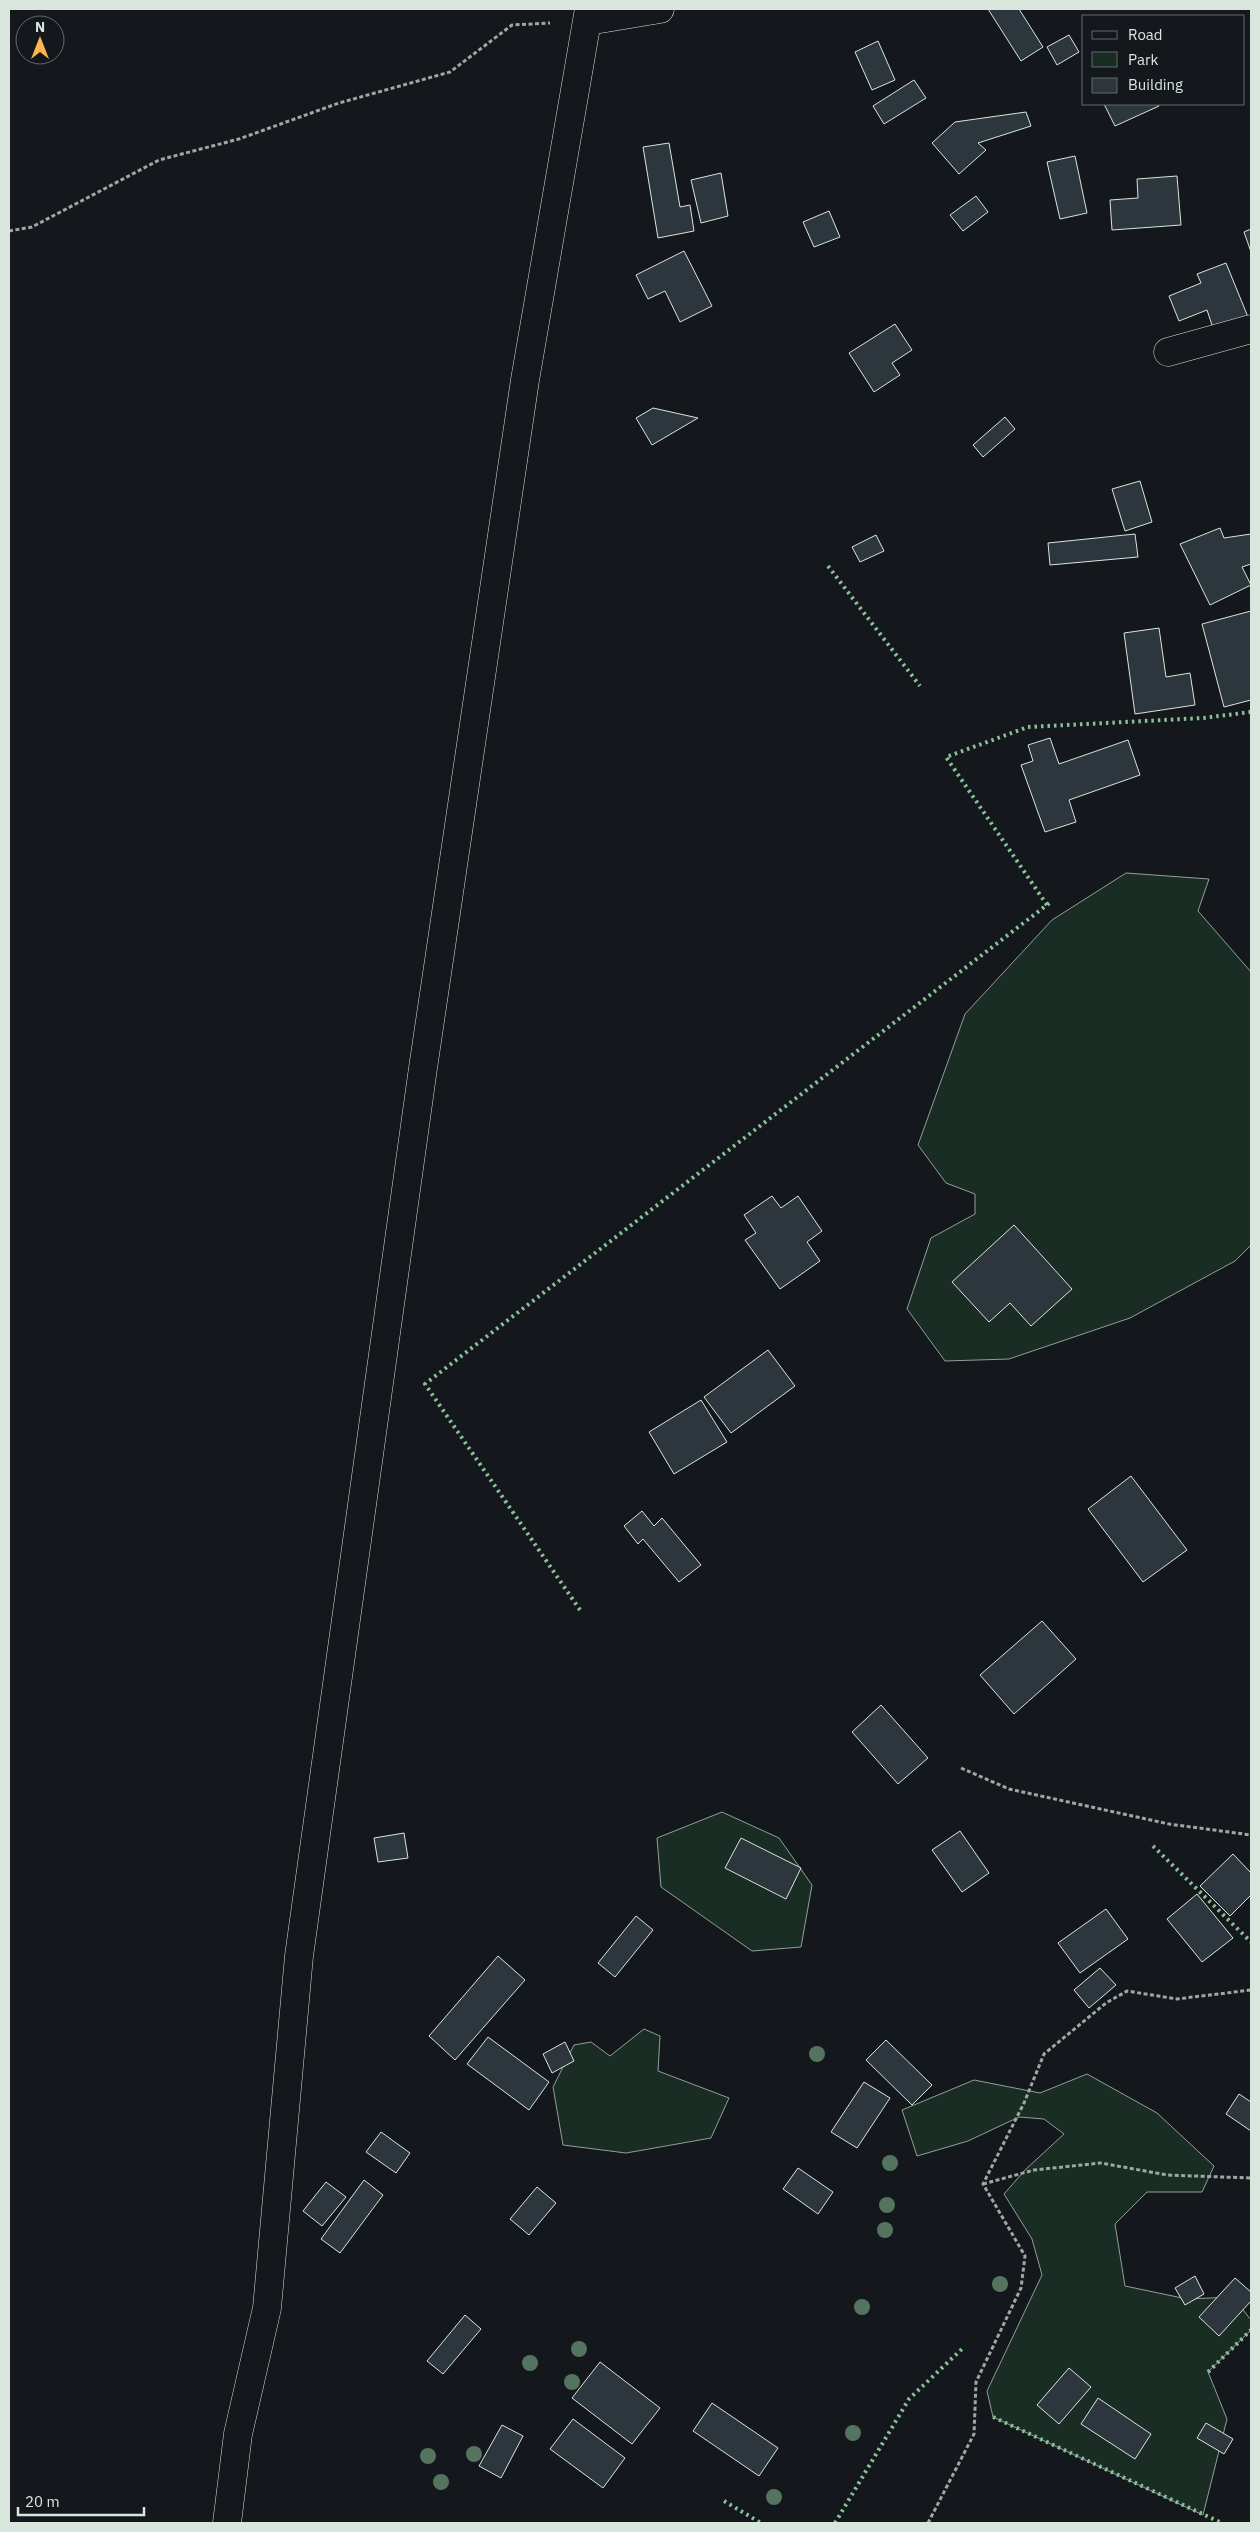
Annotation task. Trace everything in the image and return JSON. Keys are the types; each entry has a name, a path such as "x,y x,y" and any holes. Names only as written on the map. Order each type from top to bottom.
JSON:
{"street":[{"path":"227,2523 238,2434 268,2308 299,1956 423,1068 525,380 588,15 660,9"},
{"path":"1168,352 1251,329"}],"path":[{"path":"9,230 32,227 159,160 239,139 338,103 450,72 512,25 588,15"},
{"path":"961,1768 1010,1789 1169,1824 1251,1835"},
{"path":"983,2184 1024,2103 1044,2054 1106,2003 1127,1991 1177,1999 1251,1990"},
{"path":"983,2184 1034,2170 1101,2164 1167,2175 1251,2178"},
{"path":"928,2523 974,2434 976,2382 1021,2288 1025,2256 983,2184"}],"green space":[{"path":"1126,873 1209,879 1198,911 1251,972 1251,1245 1235,1261 1130,1318 1009,1359 945,1361 907,1309 931,1238 975,1214 975,1194 946,1183 918,1145 965,1014 1052,920"},
{"path":"722,1812 779,1838 812,1885 801,1947 752,1951 661,1887 657,1838"},
{"path":"644,2029 660,2036 658,2071 729,2098 711,2138 626,2153 563,2145 553,2087 574,2045 591,2042 610,2056"},
{"path":"1087,2074 1157,2113 1214,2166 1202,2192 1147,2192 1115,2224 1125,2286 1187,2299 1233,2297 1251,2320 1251,2330 1208,2372 1227,2419 1203,2515 993,2417 987,2391 1042,2275 1032,2239 1004,2194 1025,2170 1064,2134 1044,2119 1019,2117 968,2141 917,2156 902,2110 974,2080 1040,2093"}],"building":[{"path":"988,9 1019,9 1043,47 1021,61"},
{"path":"1069,35 1079,52 1057,65 1047,47"},
{"path":"878,41 895,80 872,90 855,52"},
{"path":"914,80 926,98 884,124 873,106"},
{"path":"1104,105 1159,106 1115,126"},
{"path":"1026,112 1031,126 978,143 986,150 959,174 932,143 955,122"},
{"path":"669,143 680,207 690,205 694,231 658,238 643,147"},
{"path":"1075,156 1087,213 1060,219 1047,162"},
{"path":"721,173 728,216 701,223 691,180"},
{"path":"1177,176 1181,225 1112,230 1110,200 1138,198 1137,179"},
{"path":"976,196 988,212 963,231 950,215"},
{"path":"829,211 840,237 814,247 803,222"},
{"path":"1251,229 1251,252 1244,232"},
{"path":"684,251 712,306 680,322 665,291 648,299 636,275"},
{"path":"1226,263 1248,317 1214,331 1207,310 1179,321 1169,296 1201,283 1197,274"},
{"path":"895,324 912,350 892,363 900,375 874,392 849,353"},
{"path":"653,408 698,418 652,445 636,418"},
{"path":"1005,417 1015,429 983,457 973,445"},
{"path":"1140,481 1152,522 1125,531 1112,489"},
{"path":"1220,528 1224,538 1251,534 1251,564 1242,567 1251,585 1210,605 1180,544"},
{"path":"1135,534 1138,557 1050,565 1048,543"},
{"path":"876,535 884,551 860,562 852,547"},
{"path":"1251,611 1251,700 1224,707 1202,624"},
{"path":"1159,628 1166,677 1190,673 1195,705 1135,714 1124,633"},
{"path":"1050,738 1059,764 1128,740 1140,775 1069,800 1076,822 1045,832 1021,765 1033,761 1028,745"},
{"path":"772,1196 781,1208 798,1196 822,1231 807,1242 820,1261 780,1289 745,1240 756,1233 744,1215"},
{"path":"1014,1225 1072,1289 1031,1326 1010,1303 989,1322 952,1282"},
{"path":"768,1350 795,1386 731,1433 704,1397"},
{"path":"701,1400 727,1442 674,1474 649,1432"},
{"path":"1131,1476 1187,1550 1143,1582 1088,1509"},
{"path":"642,1511 654,1526 662,1518 701,1565 679,1582 643,1539 638,1544 624,1526"},
{"path":"1042,1621 1076,1659 1014,1714 980,1675"},
{"path":"881,1705 928,1758 898,1784 852,1732"},
{"path":"960,1831 989,1873 962,1892 932,1850"},
{"path":"404,1833 408,1858 378,1862 374,1838"},
{"path":"741,1838 801,1868 786,1899 725,1868"},
{"path":"1233,1854 1251,1873 1251,1895 1230,1916 1200,1886"},
{"path":"1197,1894 1233,1938 1202,1962 1167,1919"},
{"path":"1106,1909 1128,1939 1080,1973 1058,1943"},
{"path":"636,1916 653,1930 615,1977 598,1963"},
{"path":"498,1956 525,1980 455,2060 429,2036"},
{"path":"1100,1968 1116,1985 1089,2008 1074,1990"},
{"path":"488,2037 549,2082 529,2110 467,2064"},
{"path":"886,2040 932,2085 912,2105 866,2060"},
{"path":"565,2042 574,2061 552,2073 543,2054"},
{"path":"864,2082 890,2098 857,2148 831,2132"},
{"path":"1239,2094 1251,2102 1251,2131 1226,2114"},
{"path":"381,2132 410,2153 396,2173 366,2152"},
{"path":"798,2168 833,2192 818,2214 783,2189"},
{"path":"364,2180 383,2195 340,2253 321,2239"},
{"path":"326,2182 346,2197 322,2226 303,2211"},
{"path":"537,2187 556,2203 529,2235 510,2219"},
{"path":"1195,2276 1204,2294 1185,2305 1175,2288"},
{"path":"1235,2278 1251,2292 1251,2301 1219,2336 1199,2317"},
{"path":"465,2315 481,2329 443,2374 427,2361"},
{"path":"600,2362 660,2408 632,2444 572,2398"},
{"path":"1069,2368 1091,2387 1059,2424 1037,2405"},
{"path":"1098,2398 1151,2434 1135,2459 1081,2424"},
{"path":"712,2403 778,2448 759,2476 693,2431"},
{"path":"573,2419 625,2458 603,2488 550,2449"},
{"path":"1206,2423 1233,2439 1224,2454 1197,2438"},
{"path":"502,2425 523,2436 501,2478 479,2466"}],"hedge":[{"path":"828,566 920,686"},
{"path":"1047,905 946,757 1028,727 1203,718 1251,712"},
{"path":"580,1610 425,1384 1052,901"},
{"path":"1153,1846 1251,1942"},
{"path":"1208,2372 1251,2330"},
{"path":"835,2523 909,2399 964,2347"},
{"path":"993,2417 1222,2523"},
{"path":"724,2501 761,2523"}]}
